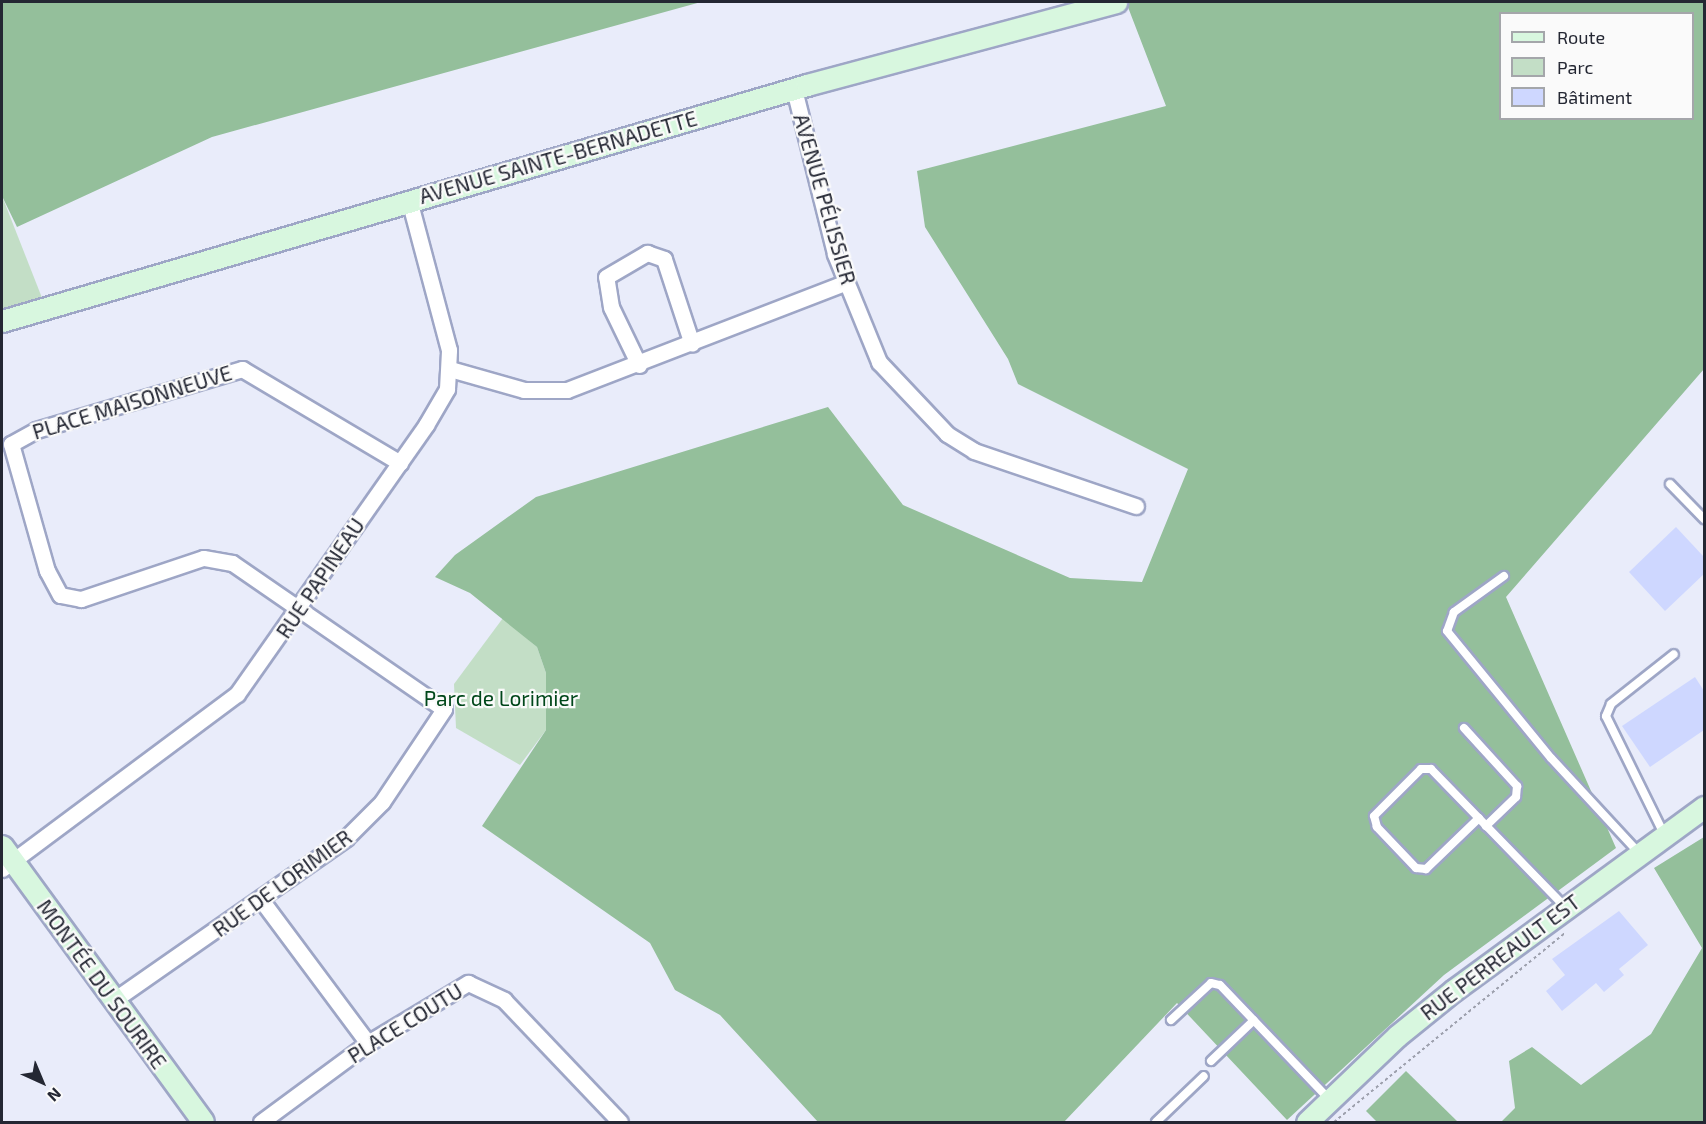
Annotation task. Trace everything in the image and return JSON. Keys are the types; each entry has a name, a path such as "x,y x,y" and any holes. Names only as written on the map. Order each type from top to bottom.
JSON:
{"street":[{"name":"AVENUE SAINTE-BERNADETTE","path":"2,321 794,89 1116,2"},
{"name":"AVENUE PÉLISSIER","path":"794,89 847,282 879,362 947,434 974,451 1055,482 1136,506"},
{"name":"RUE PAPINEAU","path":"5,858 237,694 299,610 400,463 447,389 450,369 409,200"},
{"path":"639,365 611,307 606,277 647,254 664,259 692,344"},
{"path":"450,369 524,390 567,390 639,365 847,282"},
{"name":"PLACE MAISONNEUVE","path":"299,610 246,569 214,559 81,599 60,595 47,571 11,444 36,430 242,369 400,463"},
{"name":"RUE DE LORIMIER","path":"114,1000 262,901 357,828 444,710 299,610"},
{"name":"RUE PERREAULT EST","path":"1307,1122 1397,1036 1570,916 1640,854 1704,807"},
{"name":"MONTÉE DU SOURIRE","path":"5,858 114,1000 203,1122"},
{"path":"262,901 368,1043"},
{"name":"PLACE COUTU","path":"261,1122 368,1043 468,983 484,987 504,1000 620,1122"}],"lane":[{"path":"1670,484 1704,519"},
{"path":"1504,576 1454,612 1448,631 1551,758 1640,854"},
{"path":"1665,836 1606,716 1611,704 1674,654"},
{"path":"1464,728 1517,786 1516,797 1486,826"},
{"path":"1479,818 1426,869 1408,860 1377,827 1374,816 1421,768 1431,769 1479,818 1570,916"},
{"path":"1172,1020 1211,983 1221,984 1330,1100"},
{"path":"1211,1061 1254,1020"},
{"path":"1156,1122 1204,1076"}],"path":[{"path":"1334,1122 1570,916"}],"green space":[{"path":"2,2 701,2 212,137 17,227 2,196"},
{"path":"1126,2 1704,2 1704,369 1506,597 1616,848 1444,975 1287,1120 1177,1003 1064,1122 818,1122 720,1015 675,990 650,943 482,826 546,730 546,673 537,647 470,593 435,577 455,555 536,497 828,407 903,505 1070,578 1142,582 1188,469 1018,384 1008,359 925,227 917,171 1166,106"},
{"path":"2,196 46,308 2,321"},
{"name":"Parc de Lorimier","path":"503,618 537,647 546,673 546,730 520,765 456,728 454,684"},
{"path":"1704,837 1704,1122 1501,1122 1515,1108 1509,1061 1532,1047 1581,1085 1651,1034 1702,948 1654,868"},
{"path":"1406,1071 1458,1122 1377,1122 1366,1111"}],"building":[{"path":"1676,527 1704,557 1704,574 1665,611 1629,572"},
{"path":"1695,677 1704,691 1704,730 1650,767 1622,726"},
{"path":"1619,911 1648,945 1619,969 1624,975 1604,992 1596,983 1562,1011 1546,991 1565,975 1552,959"}]}
